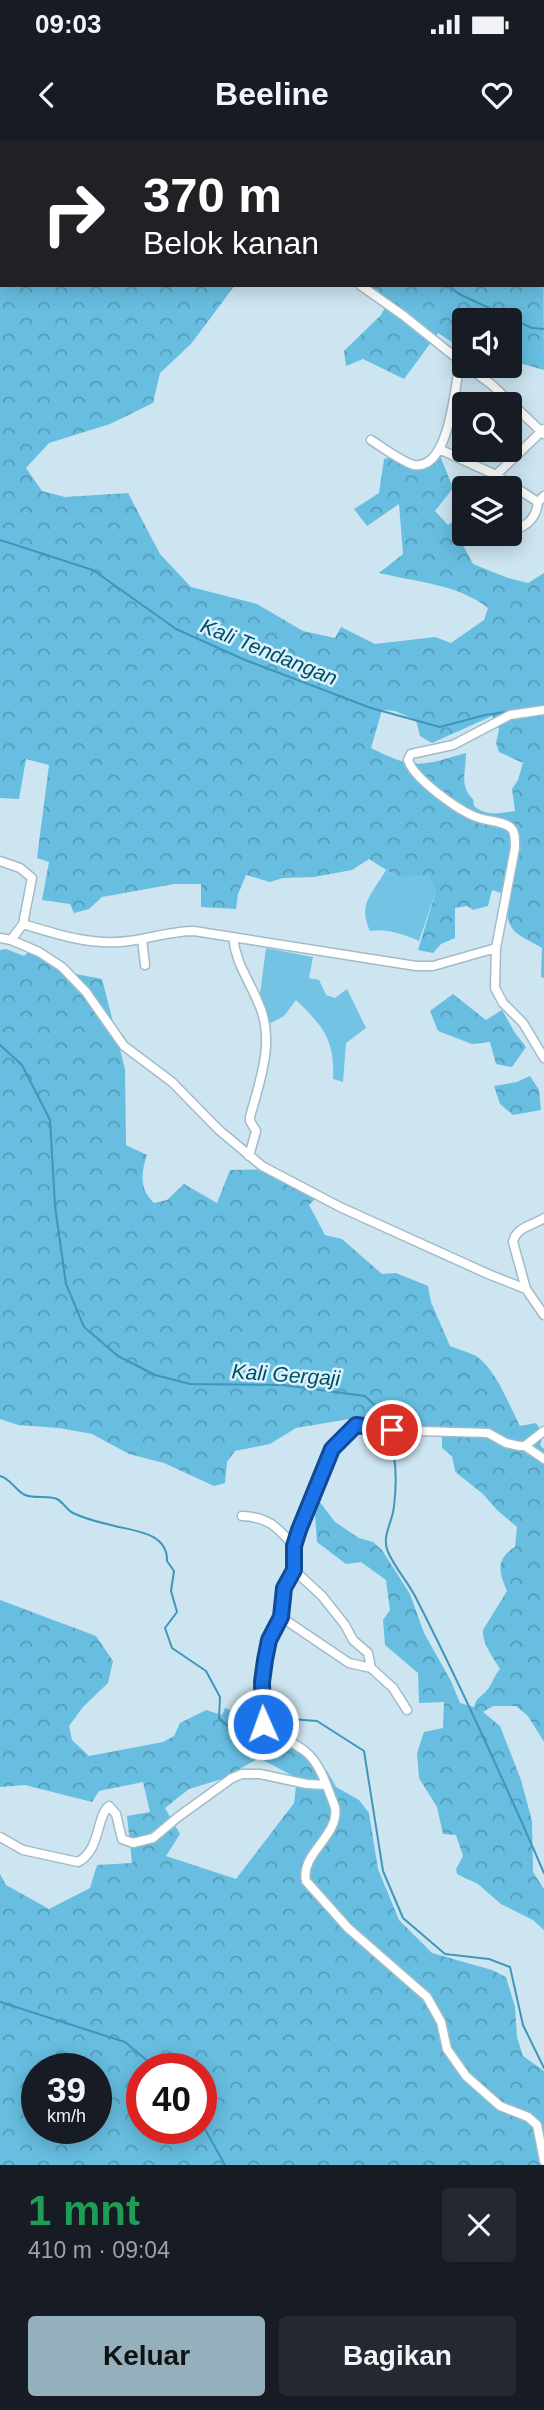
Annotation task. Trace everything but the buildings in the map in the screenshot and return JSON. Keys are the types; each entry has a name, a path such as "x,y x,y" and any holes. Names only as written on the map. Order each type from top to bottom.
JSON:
{"street":[{"path":"363,287 452,355"},
{"path":"371,440 412,464 427,462 439,449 451,416 460,378"},
{"path":"483,378 543,432 496,475"},
{"path":"439,449 541,499 531,521 522,526"},
{"path":"544,710 510,715 453,745 411,754 408,760 413,771 459,808 509,827 515,834 515,848 496,948 494,979 498,996 523,1023 544,1058"},
{"path":"0,861 20,867 32,878 23,923 11,940"},
{"path":"23,923 87,942 110,943 186,931 416,966 433,966 496,948"},
{"path":"233,937 235,952 244,976 260,1003 267,1045 264,1069 250,1118 256,1131 249,1156"},
{"path":"0,938 39,952 62,967 86,992 119,1042 172,1082 219,1130 273,1174 488,1275 526,1289"},
{"path":"142,939 145,965"},
{"path":"544,1218 520,1230 513,1238 526,1289 544,1315"},
{"path":"544,1459 525,1446 506,1443 488,1433 434,1433 356,1425 338,1440 320,1477 294,1546 294,1570 284,1588 281,1617 269,1640 262,1682 267,1729 306,1751 312,1758 326,1785 336,1814 333,1824 308,1863 306,1881 348,1927 427,1997 441,2022 447,2049 466,2076 500,2106 528,2117 537,2125 544,2161"},
{"path":"525,1446 544,1431"},
{"path":"242,1516 258,1518 279,1528 294,1546"},
{"path":"294,1570 323,1596 353,1640 368,1653 371,1668"},
{"path":"281,1617 349,1663 371,1668 393,1688 407,1710"},
{"path":"0,1837 23,1850 78,1862 86,1856 99,1836 104,1811 109,1806 116,1814 122,1839 139,1843 159,1834 178,1817 242,1774 260,1774 307,1784 326,1785"}],"green space":[{"path":"0,287 234,287 191,344 160,373 153,403 110,424 49,443 26,468 42,491 65,497 128,493 160,554 191,587 257,604 303,631 335,638 341,627 375,644 435,637 451,643 484,620 488,608 450,589 379,573 403,554 399,504 367,526 354,509 379,493 384,459 399,455 418,462 439,453 452,489 435,511 448,525 452,522 452,546 464,546 473,564 508,578 528,583 544,573 544,978 541,977 542,948 513,930 508,917 507,895 492,890 488,906 473,910 467,906 455,908 455,938 441,944 433,953 418,950 436,891 396,876 369,859 352,870 314,877 283,878 270,882 246,875 238,894 236,909 201,907 201,884 174,884 102,897 89,909 74,913 70,904 42,900 49,862 37,858 49,765 26,759 19,799 0,798","holes":["382,710 395,711 416,720 420,736 432,743 492,716 499,729 496,743 499,752 523,763 512,789 515,811 488,813 474,806 464,778 466,753 418,764 398,760 371,748"]},
{"path":"359,287 544,287 544,370 522,364 522,308 452,308 452,342 438,333 404,379 363,359 346,366 344,351 381,315 387,304"},
{"path":"6,949 24,956 29,951 60,971 102,979 125,1069 126,1145 147,1155 143,1180 146,1192 154,1203 167,1200 184,1184 217,1203 230,1170 274,1169 287,1174 298,1183 322,1192 309,1205 325,1235 342,1239 382,1274 396,1273 428,1286 431,1302 450,1346 476,1356 490,1369 520,1426 536,1423 540,1429 540,1445 544,1449 544,1742 528,1716 516,1706 493,1706 483,1712 500,1726 521,1780 532,1821 533,1872 544,1889 544,1930 533,1920 501,1904 478,1884 457,1874 456,1869 463,1856 456,1835 443,1834 437,1807 419,1778 417,1753 424,1732 443,1728 444,1702 419,1703 418,1673 385,1645 383,1620 390,1610 386,1580 361,1562 346,1564 317,1542 315,1514 309,1510 319,1501 335,1522 359,1538 373,1542 382,1550 410,1594 424,1633 460,1703 474,1707 500,1669 486,1645 483,1630 507,1591 500,1566 504,1556 515,1547 517,1527 455,1471 452,1456 442,1448 442,1428 429,1428 403,1446 386,1440 377,1424 349,1419 296,1428 270,1444 235,1451 227,1462 225,1483 214,1486 164,1463 129,1454 92,1434 18,1425 0,1419 0,950"},
{"path":"453,994 486,1020 502,1010 526,1047 512,1067 496,1064 490,1042 472,1044 438,1031 430,1011"},
{"path":"530,1076 539,1090 541,1110 513,1115 500,1104 494,1086 517,1082"},
{"path":"0,1600 96,1636 113,1661 108,1683 83,1707 69,1726 72,1740 89,1756 163,1742 174,1736 180,1723 206,1710 222,1715 225,1708 234,1712 231,1723 249,1732 260,1731 298,1750 327,1771 336,1787 359,1800 369,1813 378,1869 399,1920 432,1953 492,1970 506,1977 515,2007 517,2037 523,2056 544,2071 544,2165 0,2165 0,1874 6,1885 49,1909 90,1888 97,1865 132,1863 127,1816 150,1812 143,1782 99,1791 92,1802 25,1785 0,1787","holes":["259,1758 297,1778 294,1803 236,1879 166,1856 180,1834 165,1808 189,1789 222,1779"]}],"shaded area":[{"path":"386,870 396,876 429,875 436,891 419,941 389,931 370,931 366,922 366,906"},
{"path":"266,948 313,957 309,978 319,980 326,995 335,998 347,989 366,1028 346,1043 343,1082 333,1079 332,1054 320,1026 296,1000 284,1016 269,1024 260,994"}],"waterway":[{"path":"450,287 459,294 532,328 544,329"},
{"name":"Kali Tendangan","path":"0,540 93,570 176,629 245,660 371,708 440,727 485,715 544,706"},
{"name":"Kali Gergaji","path":"0,1045 22,1065 50,1120 55,1206 66,1284 84,1327 118,1356 155,1375 190,1384 283,1385 365,1396 381,1411 386,1427"},
{"name":"Kali Gergaji","path":"388,1432 396,1478 393,1512 386,1540 388,1552 416,1598 450,1666 544,1873"},
{"path":"0,1476 25,1495 57,1499 71,1512 141,1532 162,1544 167,1561 174,1571 171,1591 177,1612 165,1628 172,1648 206,1671 220,1697 219,1718 241,1738 255,1740 266,1730"},
{"path":"270,1726 278,1718 317,1721 364,1751 383,1871 403,1918 445,1954 489,1959 510,1967 523,2025 544,2068"},
{"path":"0,2002 125,2042 138,2053"},
{"path":"213,2144 225,2165"}],"route":[{"path":"263,1724 262,1682 269,1640 281,1617 284,1588 294,1570 294,1546 299,1530 332,1449 338,1440 356,1425 392,1430"}]}
